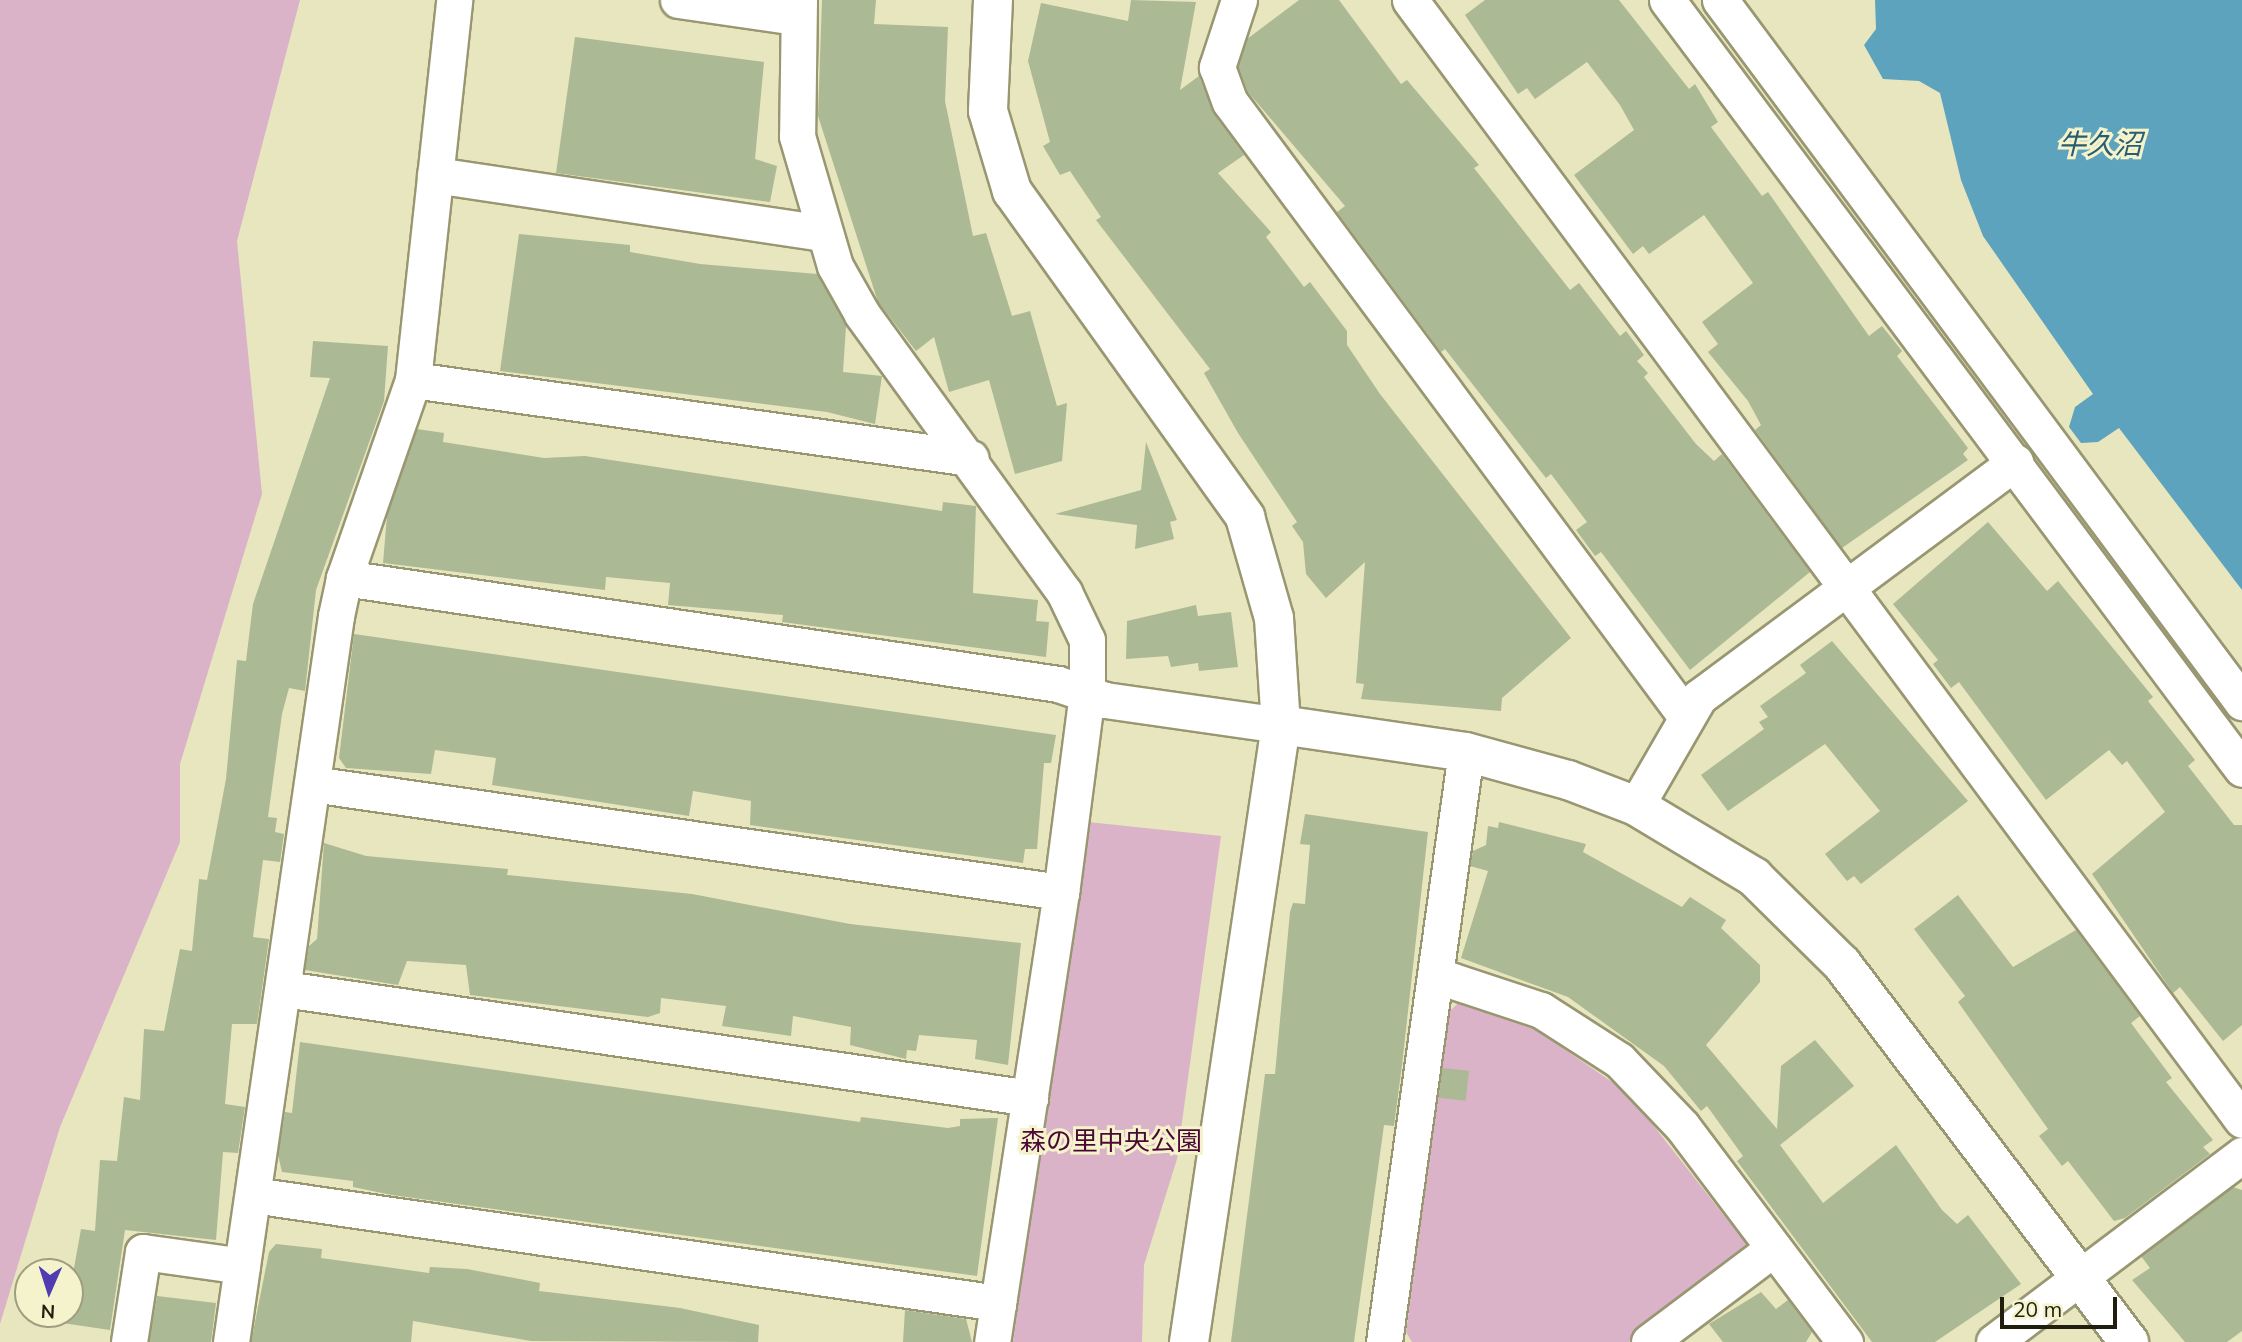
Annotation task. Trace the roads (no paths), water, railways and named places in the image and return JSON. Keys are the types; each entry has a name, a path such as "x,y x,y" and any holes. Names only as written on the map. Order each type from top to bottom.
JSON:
{"street":[{"path":"231,1342 344,578 413,380 454,0"},
{"path":"678,0 797,9 797,136 822,233 862,314 971,458 1076,614 1087,640 1087,693 1061,892 992,1342"},
{"path":"993,0 987,99 1000,163 1042,241 1245,517 1274,618 1281,725 1189,1342"},
{"path":"1239,0 1217,67 1230,102 1685,715"},
{"path":"1667,0 2242,769"},
{"path":"1720,0 2242,702"},
{"path":"1418,3 2242,1120"},
{"path":"435,175 822,233"},
{"path":"413,380 971,458"},
{"path":"1636,806 1685,715 1699,697 2015,462"},
{"path":"344,578 1465,752 1517,763 1636,806 1754,877 1798,915 2129,1342"},
{"path":"1384,1342 1465,752"},
{"path":"312,784 1061,892"},
{"path":"1435,975 1541,1010 1619,1060 1682,1126 1845,1342"},
{"path":"284,989 1031,1098"},
{"path":"1994,1342 2242,1155"},
{"path":"253,1195 998,1303"},
{"path":"1649,1342 1690,1330 1774,1248"},
{"path":"129,1342 143,1252 242,1266"}],"water":[{"name":"牛久沼","path":"1875,0 2242,0 2242,590 2119,428 2098,442 2081,443 2069,427 2075,407 2093,394 1983,236 1961,180 1940,93 1919,81 1883,79 1864,45 1876,29"}],"park label":[{"name":"森の里中央公園","path":"1111,1141"}]}
